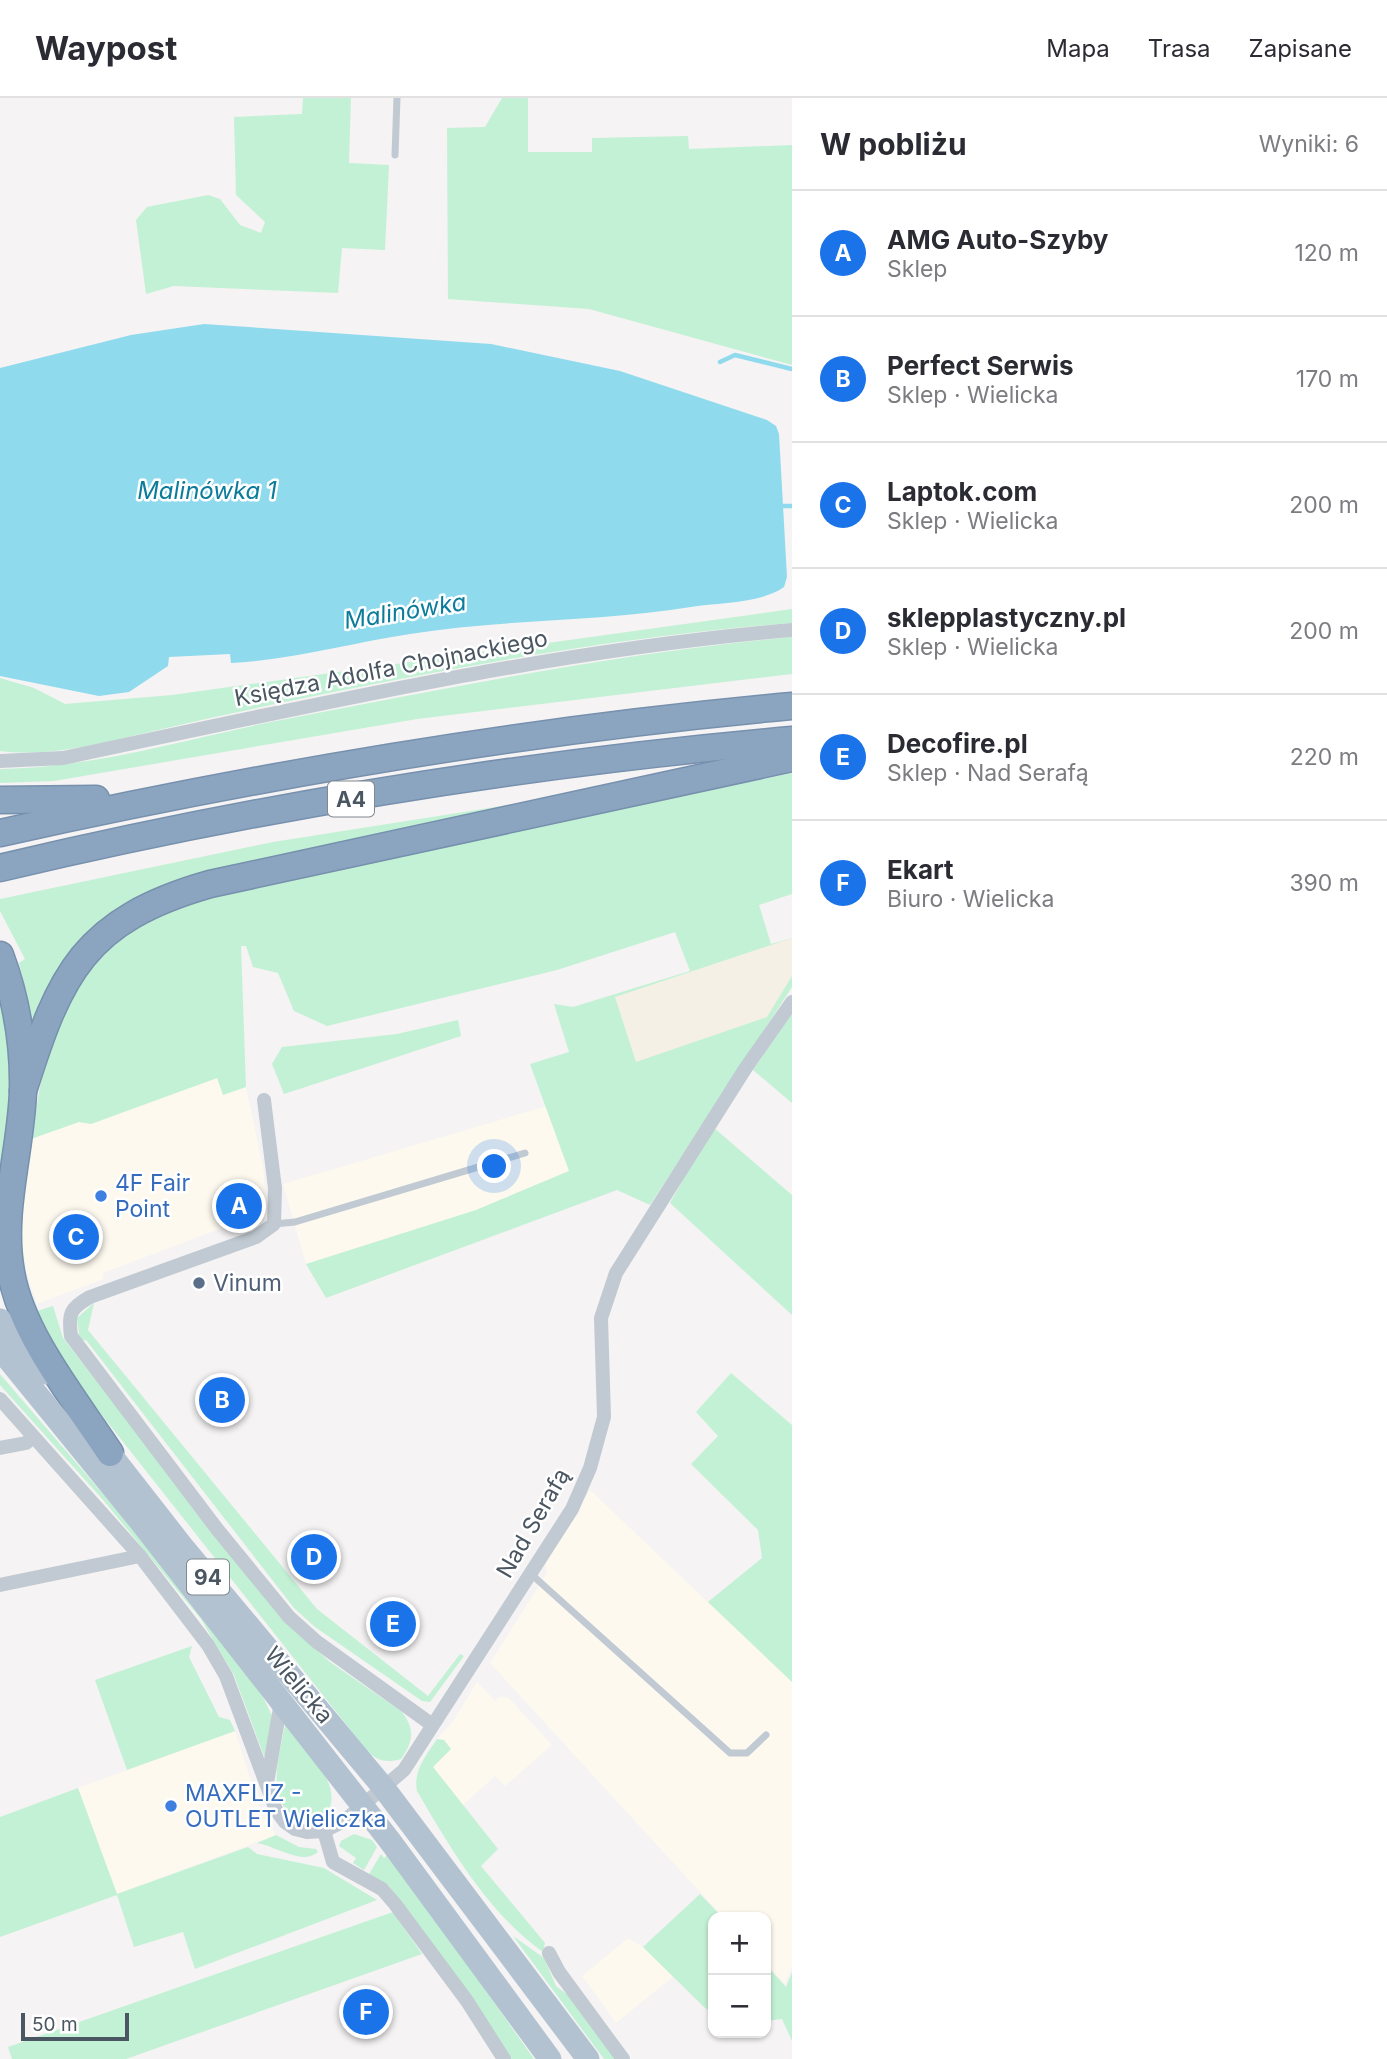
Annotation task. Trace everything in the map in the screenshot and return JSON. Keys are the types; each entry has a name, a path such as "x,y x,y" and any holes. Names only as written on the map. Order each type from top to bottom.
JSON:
{"highway":[{"name":"A4","path":"0,833 196,792 496,742 792,706"},
{"name":"A4","path":"0,868 368,796 656,754 792,740"},
{"path":"110,1453 34,1334 18,1298 10,1271 12,1171 23,1091 50,1010 72,968 104,933 144,907 210,884 792,758"},
{"path":"0,800 36,802 196,792"},
{"path":"0,874 35,860"},
{"path":"2,961 17,1017 23,1091"}],"main road":[{"name":"Wielicka","path":"0,1320 110,1453 181,1546 383,1787 588,2059"},
{"name":"Wielicka","path":"0,1349 363,1806 452,1922 550,2059"}],"street":[{"name":"Księdza Adolfa Chojnackiego","path":"0,761 62,758 451,676 584,654 685,639 792,630"},
{"name":"Nad Serafą","path":"324,1831 344,1821 404,1770 431,1724 572,1509 590,1468 604,1418 601,1318 616,1273 738,1080 792,1002"},
{"path":"264,1100 275,1188 274,1224 256,1237 90,1297 75,1305 69,1316 71,1336 217,1529 289,1617 317,1642 431,1724"},
{"path":"0,1399 140,1556 195,1625 226,1676 276,1810 285,1822 307,1832 324,1831 333,1862 382,1889 467,2001 504,2059"},
{"path":"0,1448 26,1443 33,1437"},
{"path":"0,1585 140,1556"},
{"path":"266,1784 281,1702"},
{"path":"549,1953 558,1972 623,2059"}],"lane":[{"path":"395,155 397,98"},
{"path":"274,1224 295,1222 525,1153"},
{"path":"531,1574 730,1753 747,1754 766,1735"}],"shaded area":[{"path":"218,1078 223,1095 246,1087 263,1167 268,1217 227,1231 225,1227 103,1273 103,1279 37,1304 27,1274 22,1243 22,1215 30,1139 79,1122 91,1124"},
{"path":"547,1106 569,1171 476,1210 306,1264 283,1184"},
{"path":"590,1490 792,1682 792,1966 785,1984 771,1969 771,1912 718,1912 490,1663 542,1581 547,1572 545,1565"},
{"path":"477,1682 495,1701 499,1697 508,1697 552,1745 505,1786 495,1776 463,1805 433,1767 451,1749 444,1740 437,1739 454,1720"},
{"path":"235,1731 262,1815 276,1835 117,1894 78,1788"},
{"path":"628,1938 643,1947 673,1977 616,2023 582,1976"}],"green space":[{"path":"303,98 351,98 349,163 389,165 385,250 342,248 338,293 174,286 146,294 136,220 147,207 208,195 220,199 240,225 261,233 265,222 236,195 234,117 302,114"},
{"path":"502,98 528,98 528,152 592,152 592,138 688,136 689,149 792,145 792,365 589,309 448,299 447,128 485,127"},
{"path":"792,609 792,623 662,636 532,655 275,704 84,747 21,753 0,751 0,678 34,688 65,704 172,695"},
{"path":"792,637 792,674 417,719 54,781 0,783 0,769 69,764 104,758 404,696 597,662"},
{"path":"792,773 792,894 759,905 771,944 792,938 792,987 650,1205 617,1190 326,1298 306,1264 476,1210 569,1171 530,1064 569,1052 554,1004 573,1007 690,971 675,932 557,970 327,1026 294,1011 278,973 253,967 246,946 241,946 246,1087 223,1095 217,1078 91,1124 79,1122 31,1139 46,1052 60,1005 114,937 166,905"},
{"path":"559,797 204,876 68,955 49,985 33,1024 19,963 25,959 0,911 0,899 273,842"},
{"path":"0,972 14,1074 0,1211"},
{"path":"792,1014 792,1103 753,1070"},
{"path":"458,1020 461,1036 284,1094 272,1064 282,1047 397,1034"},
{"path":"713,1127 792,1195 792,1315 670,1203"},
{"path":"94,1303 88,1330 317,1609 428,1696 460,1654 464,1656 430,1702 422,1701 315,1627 294,1608 86,1340 80,1341 77,1318"},
{"path":"53,1306 63,1338 280,1617 330,1662 401,1711 409,1723 411,1735 401,1759 380,1760 364,1747 75,1381 37,1311"},
{"path":"731,1373 792,1425 792,1682 708,1602 762,1558 758,1530 691,1464 718,1436 696,1412"},
{"path":"0,1374 218,1628 272,1716 268,1753 264,1756 234,1675 201,1619 104,1501 0,1385"},
{"path":"192,1646 189,1657 219,1717 230,1720 235,1731 127,1770 95,1680"},
{"path":"285,1724 315,1760 330,1787 331,1801 327,1813 315,1824 298,1818 286,1809 279,1798 277,1770"},
{"path":"437,1739 444,1740 451,1749 433,1767 498,1849 481,1866 545,1943 543,1952 505,1919 472,1879 417,1791 419,1770"},
{"path":"78,1788 117,1894 248,1847 257,1854 324,1868 377,1900 195,1969 183,1932 134,1947 117,1895 0,1937 0,1817"},
{"path":"354,1834 372,1840 377,1847 364,1870 353,1863 356,1858 339,1846 341,1841"},
{"path":"276,1835 299,1847 316,1849 318,1852 312,1856 297,1856 257,1843"},
{"path":"381,1854 384,1858 389,1854 534,2059 508,2059 482,2016 389,1886 369,1874"},
{"path":"700,1894 717,1912 708,1912 708,2010 704,2007 643,1947"},
{"path":"393,1912 422,1954 126,2059 12,2059 8,2047"},
{"path":"513,1936 544,1958 556,1986 578,2003 619,2059 604,2059"},
{"path":"771,1970 786,1987 792,1972 792,2041 782,2019 771,2020"}],"sand":[{"path":"792,938 792,976 767,1017 636,1062 615,997"}],"water":[{"name":"Malinówka 1","path":"204,324 491,344 620,371 767,420 776,426 779,434 787,577 784,587 763,597 739,602 656,612 445,629 254,661 231,663 230,654 169,657 168,666 129,692 99,696 0,676 0,368 131,335"}],"waterway":[{"path":"720,362 735,355 792,369"},
{"name":"Malinówka","path":"777,506 792,506"}],"place":[{"name":"4F Fair Point","path":"101,1196"},
{"name":"AMG Auto-Szyby","path":"239,1206"},
{"name":"Laptok.com","path":"76,1237"},
{"name":"Vinum","path":"199,1283"},
{"name":"Perfect Serwis","path":"222,1400"},
{"name":"sklepplastyczny.pl","path":"314,1557"},
{"name":"Decofire.pl","path":"393,1624"},
{"name":"MAXFLIZ - OUTLET Wieliczka","path":"171,1806"},
{"name":"Ekart","path":"366,2012"}]}
